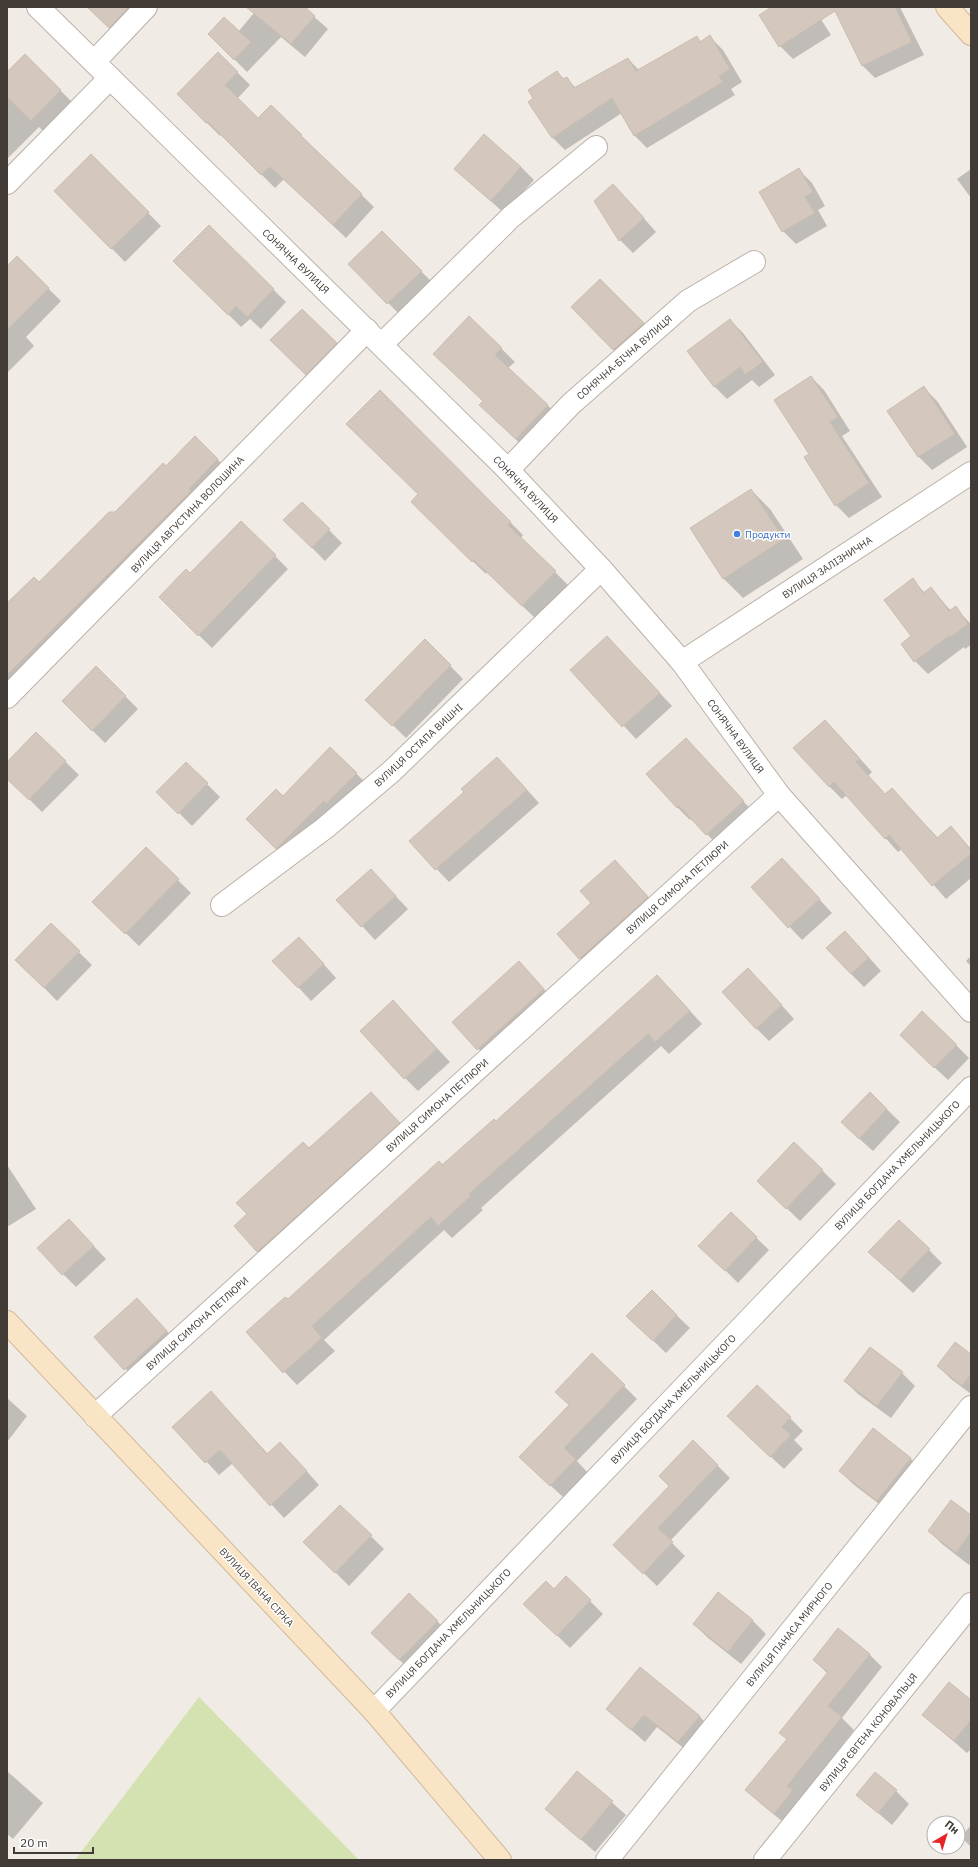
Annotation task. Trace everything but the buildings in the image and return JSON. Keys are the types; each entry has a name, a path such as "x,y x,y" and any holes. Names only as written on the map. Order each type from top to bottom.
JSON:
{"street":[{"name":"СОНЯЧНА ВУЛИЦЯ","path":"38,7 95,61 110,78 508,470 601,569 682,662 779,794 971,1011"},
{"path":"95,61 146,7"},
{"path":"947,7 971,34"},
{"path":"7,183 110,78"},
{"path":"374,337 511,217 596,147"},
{"name":"СОНЯЧНА-БІЧНА ВУЛИЦЯ","path":"508,470 571,404 688,301 754,262"},
{"name":"ВУЛИЦЯ АВГУСТИНА ВОЛОШИНА","path":"7,697 374,337"},
{"name":"ВУЛИЦЯ ЗАЛІЗНИЧНА","path":"682,662 971,472"},
{"name":"ВУЛИЦЯ ОСТАПА ВИШНІ","path":"222,905 325,828 392,771 601,569"},
{"name":"ВУЛИЦЯ СИМОНА ПЕТЛЮРИ","path":"95,1416 779,794"},
{"name":"ВУЛИЦЯ БОГДАНА ХМЕЛЬНИЦЬКОГО","path":"374,1711 971,1088"},
{"name":"ВУЛИЦЯ ІВАНА СІРКА","path":"7,1322 374,1711 500,1860"},
{"name":"ВУЛИЦЯ ПАНАСА МИРНОГО","path":"607,1860 971,1407"},
{"name":"ВУЛИЦЯ ЄВГЕНА КОНОВАЛЬЦЯ","path":"765,1860 971,1604"}],"green space":[{"path":"199,1697 359,1860 75,1860"}],"place":[{"name":"Продукти","path":"737,534"}]}
